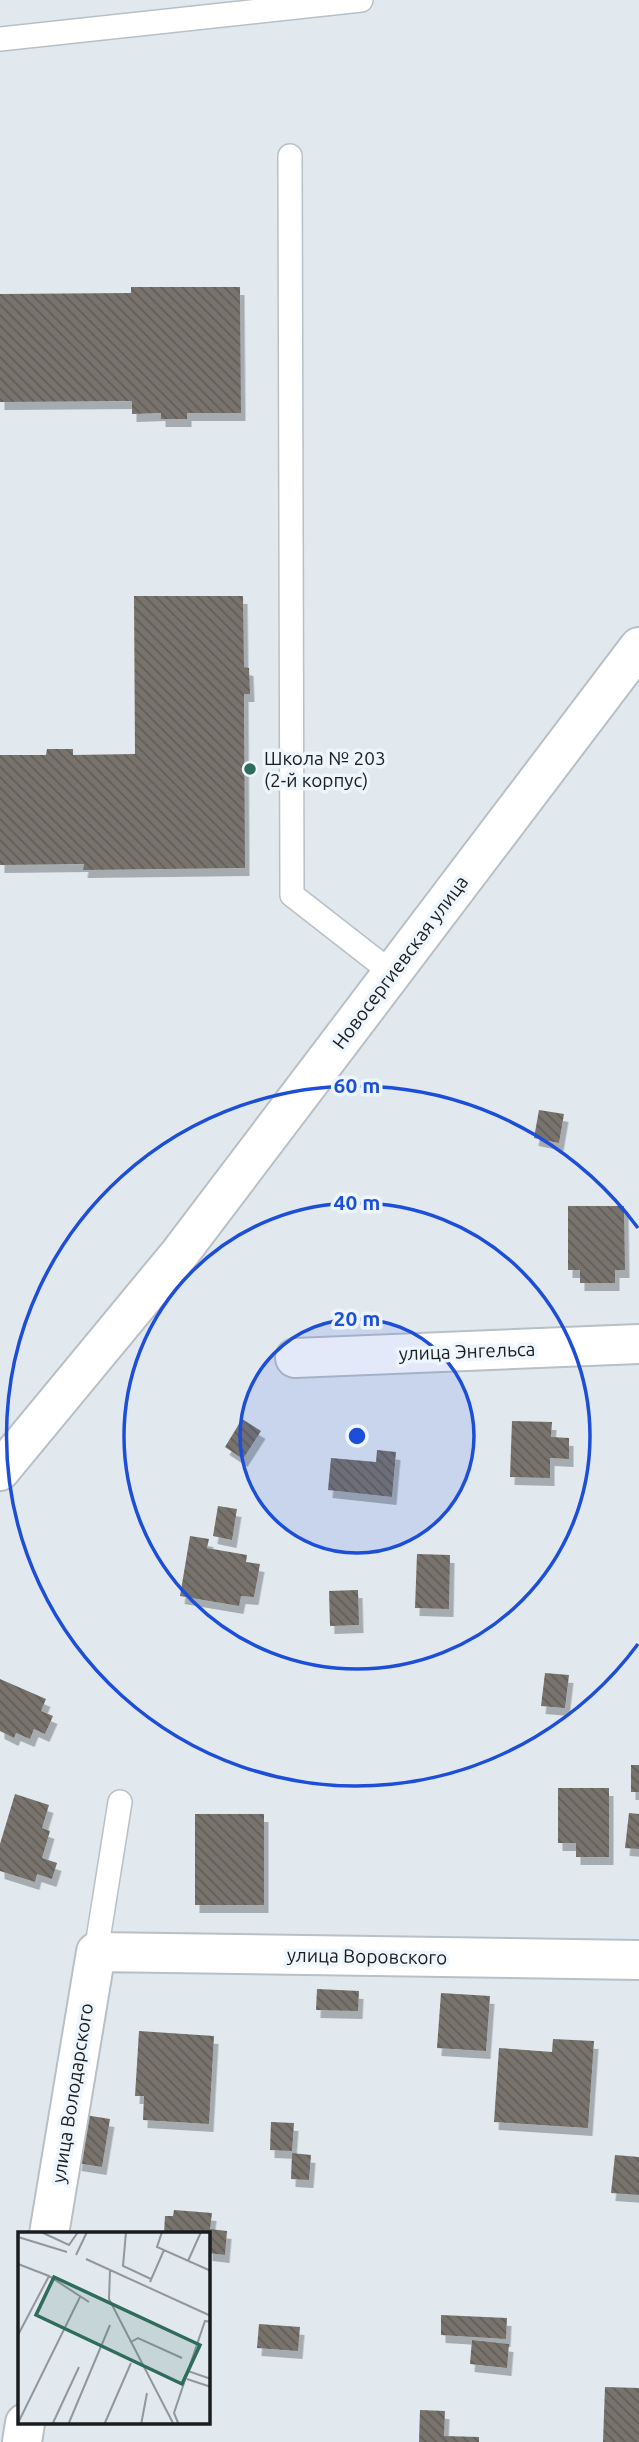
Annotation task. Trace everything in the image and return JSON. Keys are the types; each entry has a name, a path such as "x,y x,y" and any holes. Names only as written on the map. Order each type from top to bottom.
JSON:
{"street":[{"name":"Новосергиевская улица","path":"0,1471 180,1253 639,647"},
{"name":"улица Энгельса","path":"295,1358 639,1344"},
{"name":"улица Воровского","path":"96,1952 639,1960"},
{"name":"улица Володарского","path":"49,2232 96,1952"},
{"path":"22,2442 25,2424"}],"lane":[{"path":"0,39 361,0"},
{"path":"290,156 292,895 392,973"},
{"path":"96,1952 120,1802"}],"building":[{"path":"131,287 240,287 241,413 187,413 187,419 161,419 161,413 132,414 132,401 0,402 0,294 131,293"},
{"path":"134,596 243,596 244,667 249,668 250,694 244,694 245,868 83,870 84,864 0,865 0,755 46,755 47,749 73,749 73,755 135,754"},
{"path":"539,1110 564,1114 559,1143 534,1138"},
{"path":"568,1206 624,1206 625,1270 615,1270 615,1283 580,1283 580,1270 568,1270"},
{"path":"242,1419 261,1431 243,1459 225,1447"},
{"path":"512,1421 552,1422 551,1437 569,1438 569,1459 550,1458 550,1478 510,1477"},
{"path":"377,1450 396,1452 392,1497 328,1490 331,1458 376,1462"},
{"path":"218,1506 237,1509 232,1540 213,1536"},
{"path":"190,1536 209,1539 207,1548 247,1555 246,1562 260,1564 254,1597 241,1596 239,1606 180,1596"},
{"path":"417,1554 450,1555 449,1609 415,1608"},
{"path":"358,1590 359,1625 330,1626 329,1591"},
{"path":"545,1673 569,1675 565,1708 541,1706"},
{"path":"0,1679 46,1699 41,1711 53,1716 45,1734 34,1729 30,1739 16,1733 14,1738 0,1731"},
{"path":"631,1765 639,1765 639,1792 631,1792"},
{"path":"558,1788 609,1788 609,1857 576,1857 576,1843 558,1843"},
{"path":"15,1794 49,1805 42,1828 50,1831 42,1858 57,1863 52,1879 37,1874 35,1882 0,1871 0,1844"},
{"path":"629,1813 639,1814 639,1849 625,1848"},
{"path":"195,1814 264,1814 264,1905 195,1905"},
{"path":"317,1989 359,1991 358,2011 316,2010"},
{"path":"441,1993 490,1996 486,2051 437,2048"},
{"path":"139,2031 214,2036 209,2124 143,2120 144,2096 135,2096"},
{"path":"553,2039 594,2041 588,2128 494,2122 499,2048 552,2052"},
{"path":"85,2115 110,2119 102,2167 77,2163"},
{"path":"271,2122 294,2123 292,2151 270,2150"},
{"path":"292,2153 311,2155 309,2180 291,2179"},
{"path":"615,2155 639,2157 639,2195 611,2193"},
{"path":"174,2210 212,2213 210,2229 227,2231 225,2255 210,2253 210,2232 164,2232 165,2216 173,2216"},
{"path":"441,2315 507,2318 506,2339 441,2335"},
{"path":"259,2324 300,2327 298,2351 257,2348"},
{"path":"472,2340 509,2344 507,2368 470,2364"},
{"path":"605,2387 639,2388 639,2442 603,2442"},
{"path":"420,2410 445,2411 444,2436 479,2437 479,2442 419,2442"}],"place":[{"name":"Школа № 203 (2-й корпус)","path":"250,769"}]}
